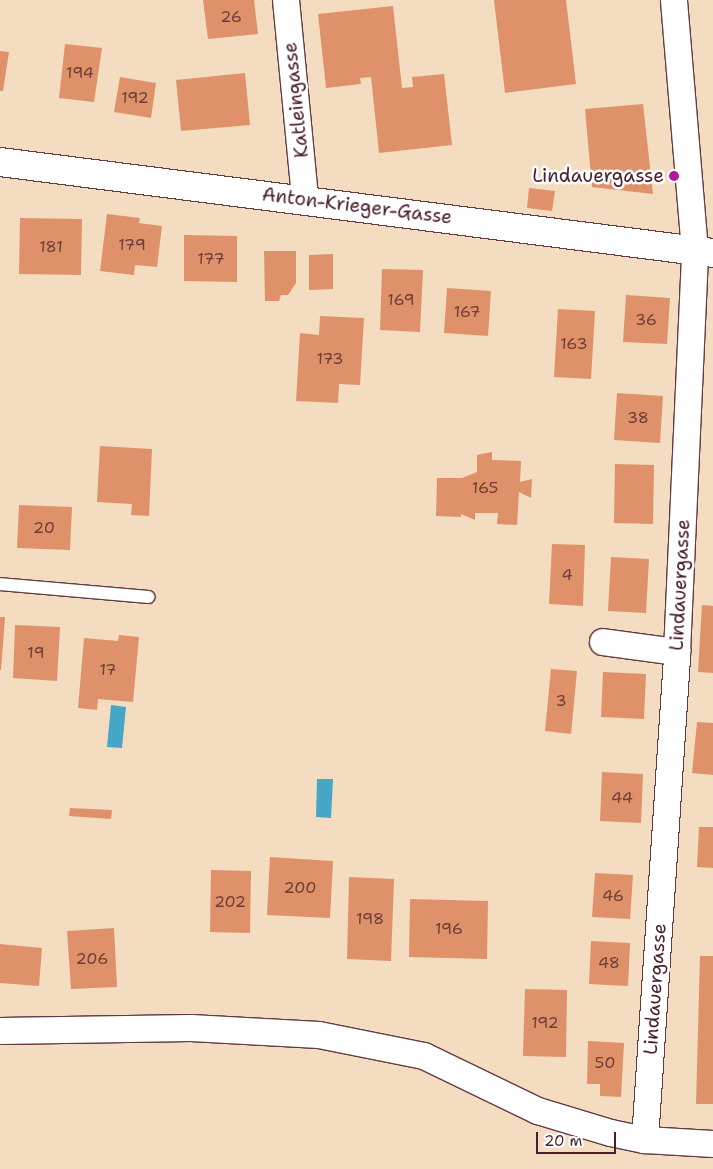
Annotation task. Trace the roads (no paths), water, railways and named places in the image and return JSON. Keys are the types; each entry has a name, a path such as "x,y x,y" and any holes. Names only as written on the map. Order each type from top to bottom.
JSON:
{"street":[{"name":"Katleingasse","path":"286,0 306,199"},
{"name":"Lindauergasse","path":"645,1140 704,252 674,0"},
{"name":"Anton-Krieger-Gasse","path":"0,162 306,199 704,252"},
{"path":"603,642 677,652"},
{"path":"0,1032 191,1028 319,1036 424,1056 538,1111 645,1140 713,1144"}],"lane":[{"path":"0,584 148,597"}],"water":[{"path":"111,705 126,707 122,748 107,747"},
{"path":"317,779 333,779 331,818 316,817"}],"place":[{"name":"Lindauergasse","path":"674,176"}]}
